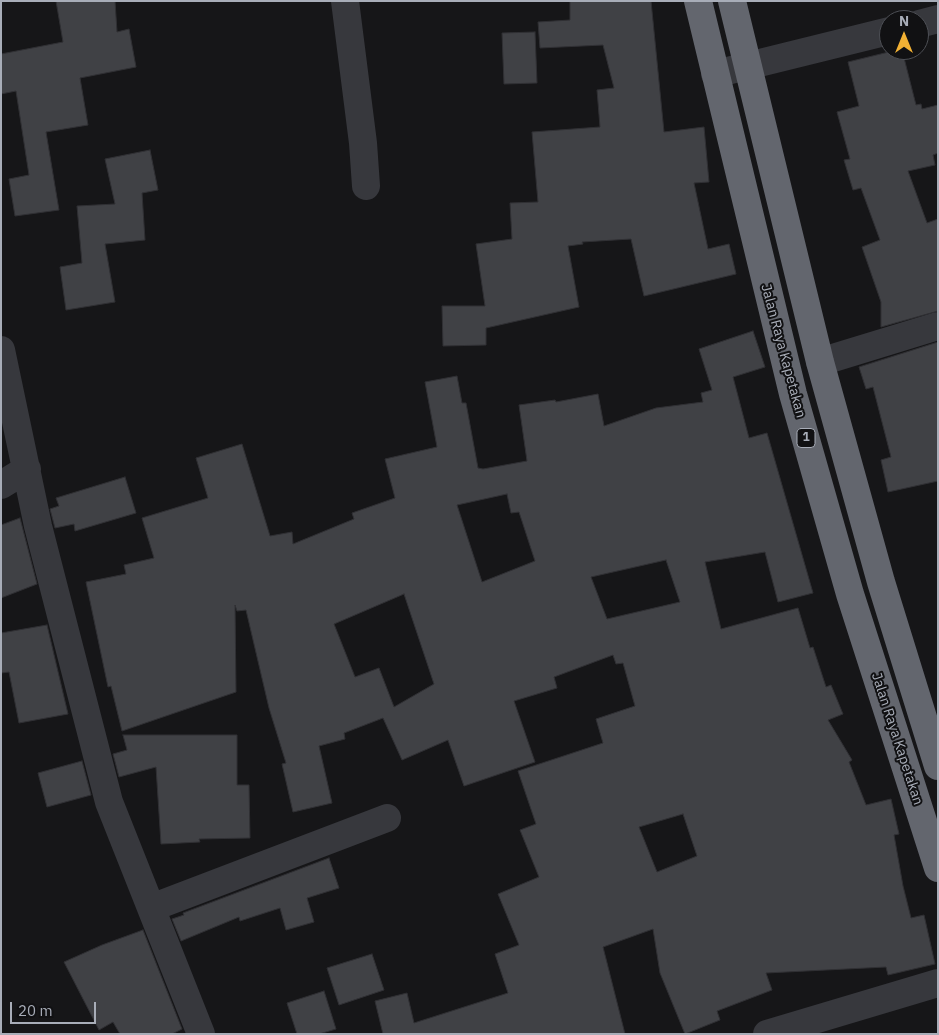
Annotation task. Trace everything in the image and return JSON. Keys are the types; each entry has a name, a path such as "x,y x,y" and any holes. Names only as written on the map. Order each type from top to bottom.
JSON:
{"highway":[{"name":"Jalan Raya Kapetakan","path":"698,1 793,394 850,594 938,868"},
{"path":"732,1 823,372 881,582 938,766"},
{"path":"793,394 823,372"},
{"path":"850,594 881,582"}],"street":[{"path":"345,1 363,143 366,186"},
{"path":"715,74 879,34"},
{"path":"823,372 938,326"},
{"path":"1,350 28,469 38,526 109,802 201,1034"},
{"path":"1,486 28,469"},
{"path":"151,908 387,818"},
{"path":"767,1034 938,983"}],"building":[{"path":"56,1 115,1 117,32 129,29 136,67 80,78 88,125 46,132 59,210 15,216 9,179 29,175 16,91 1,94 1,54 63,42"},
{"path":"570,1 651,1 664,132 704,127 709,182 694,183 708,249 729,244 736,274 644,296 631,239 582,242 583,244 568,246 579,307 486,328 486,345 443,346 442,306 485,306 476,244 512,239 510,203 538,202 532,132 600,127 597,90 614,88 603,45 540,48 538,22 570,20"},
{"path":"535,32 537,83 504,84 502,33"},
{"path":"879,54 879,60 905,60 916,105 921,104 922,109 938,105 938,153 933,155 935,165 908,171 927,223 938,219 938,311 881,327 881,302 862,247 880,240 861,188 853,190 844,160 850,159 837,112 859,106 848,62"},
{"path":"150,150 158,190 142,193 145,240 105,244 115,302 66,310 60,267 82,263 77,206 115,204 105,159"},
{"path":"753,331 765,367 733,377 749,438 767,433 813,593 778,602 765,552 705,562 721,629 798,608 810,648 813,647 826,687 831,685 843,714 828,720 852,760 849,762 866,805 891,799 899,834 894,835 911,918 924,915 935,964 888,975 886,967 766,973 772,990 717,1011 720,1020 685,1034 660,973 653,929 603,947 625,1034 383,1034 375,1001 407,993 414,1023 508,993 495,954 519,945 498,894 539,877 520,830 536,824 518,771 603,743 596,719 635,706 623,663 616,664 613,655 554,677 557,688 514,701 535,762 464,786 448,740 402,760 383,718 344,733 345,739 319,746 332,803 293,812 282,764 286,763 269,708 246,610 237,611 235,605 236,692 122,731 111,686 108,687 86,582 126,574 124,565 154,558 142,518 208,498 196,458 242,444 270,536 292,532 293,544 354,519 352,513 395,498 385,459 437,447 425,382 457,376 462,403 466,403 478,468 483,469 527,461 519,405 555,400 556,402 598,394 604,426 656,408 703,402 701,393 712,390 699,349","holes":["507,494 511,513 519,512 535,561 482,582 457,505","666,560 680,602 607,619 591,577","404,594 434,684 394,707 379,668 355,677 334,624","683,814 697,856 657,872 639,827"]},
{"path":"938,342 938,481 888,492 881,460 891,457 873,387 866,389 859,367"},
{"path":"125,477 136,513 75,531 74,524 55,528 50,509 59,506 56,498"},
{"path":"20,518 37,584 1,598 1,525"},
{"path":"47,625 68,714 19,723 9,672 1,673 1,633"},
{"path":"123,735 237,735 237,785 249,785 250,838 199,839 200,842 161,844 156,767 119,777 113,754 127,750"},
{"path":"82,761 91,795 47,807 38,773"},
{"path":"329,858 339,888 307,898 314,922 286,930 280,908 240,921 239,917 181,941 172,919 184,915 183,913"},
{"path":"143,930 182,1029 172,1034 120,1034 113,1022 99,1030 64,962"},
{"path":"372,954 384,990 339,1005 327,968"},
{"path":"324,991 336,1029 319,1034 297,1034 287,1003"}]}
